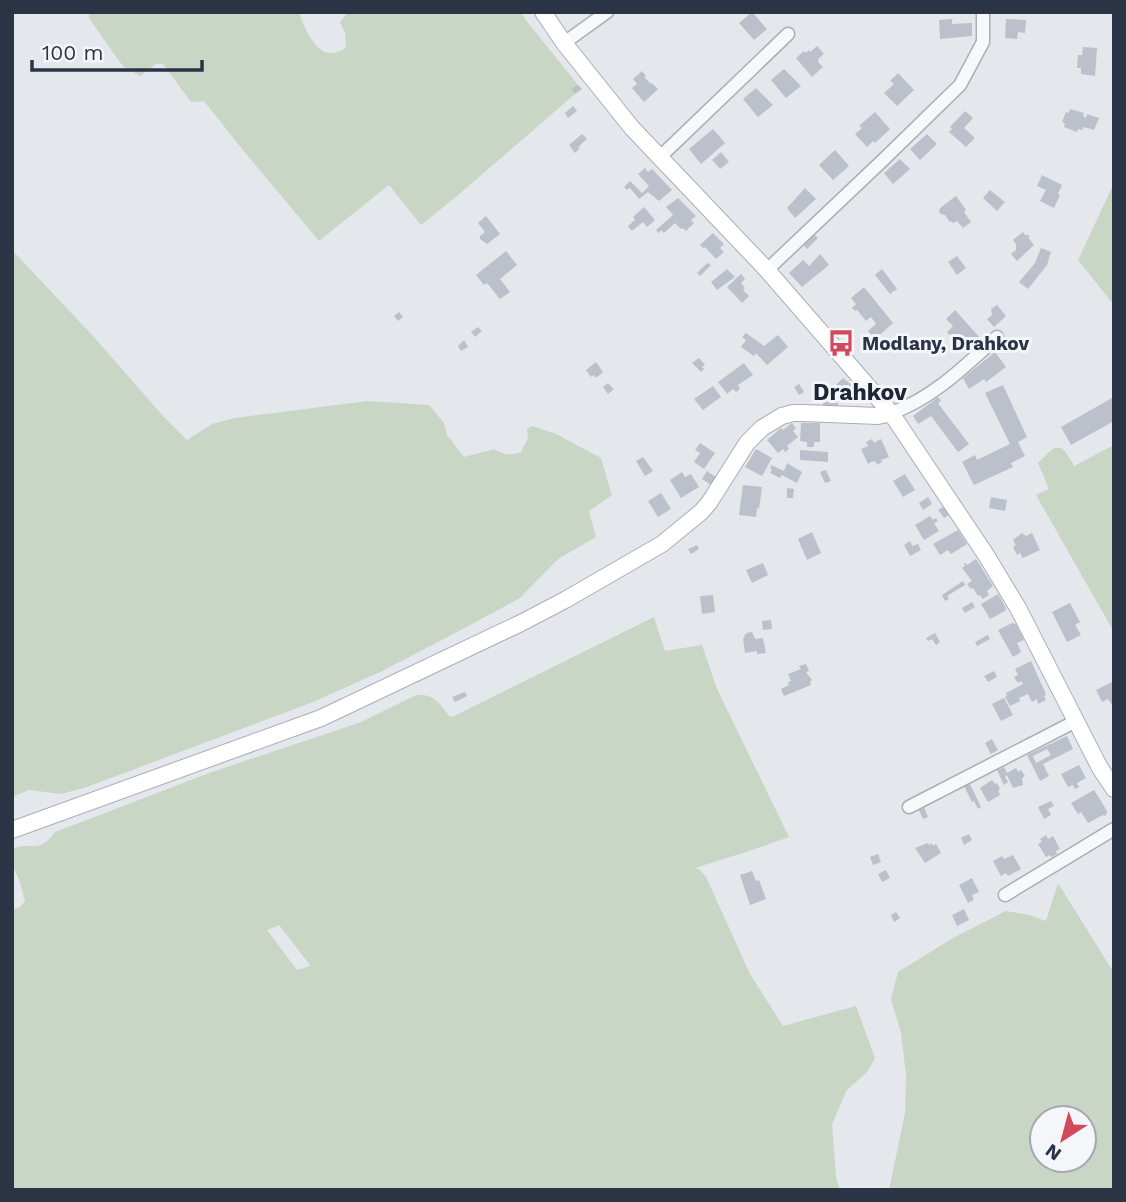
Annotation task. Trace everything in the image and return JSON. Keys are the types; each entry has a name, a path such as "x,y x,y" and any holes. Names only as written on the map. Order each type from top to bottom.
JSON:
{"street":[{"path":"543,12 605,96 659,158 767,270 891,413 986,555 1024,618 1100,768 1114,789"},
{"path":"564,43 607,12"},
{"path":"767,270 960,85 983,41 983,12"},
{"path":"659,158 789,34"},
{"path":"12,830 321,718 521,624 662,544 701,512 747,443 762,428 782,416 803,413 878,416 905,408 932,392 997,337"},
{"path":"909,807 1076,721"},
{"path":"1004,895 1114,830"}],"green space":[{"path":"89,12 299,12 310,37 316,45 329,53 346,47 345,33 340,22 348,12 521,12 578,85 572,90 575,94 421,225 389,185 319,241 204,101 191,102 163,64 156,64 140,76 124,67 89,18"},
{"path":"1114,183 1114,305 1078,260"},
{"path":"12,250 187,440 212,424 234,418 368,401 429,405 444,423 447,435 464,457 494,449 507,454 521,452 528,438 527,429 532,426 556,434 601,458 612,495 589,511 596,537 558,559 520,598 380,672 313,702 87,787 61,794 29,790 12,797"},
{"path":"1114,445 1114,632 1036,495 1049,489 1038,463 1054,449 1065,452 1074,466"},
{"path":"654,617 665,651 702,645 717,689 789,837 695,868 706,877 750,974 783,1026 856,1006 875,1058 867,1072 847,1090 832,1124 836,1177 840,1190 12,1190 12,910 25,901 12,865 12,849 39,846 55,832 212,772 361,722 416,695 431,697 452,717","holes":["279,925 310,965 297,970 267,930"]},
{"path":"1058,883 1114,973 1114,1190 889,1190 905,1113 906,1075 901,1033 891,999 898,972 953,938 1006,911 1046,921"}],"building":[{"path":"752,12 767,29 754,40 739,23"},
{"path":"952,19 952,24 972,23 972,36 940,39 939,20"},
{"path":"1006,19 1026,20 1025,33 1018,32 1017,39 1005,38"},
{"path":"817,46 824,54 818,62 823,67 812,77 796,58 804,51 810,52"},
{"path":"1083,47 1097,48 1095,76 1081,74 1081,68 1077,68 1078,55 1082,55"},
{"path":"784,69 801,86 786,98 771,80"},
{"path":"642,71 646,76 644,77 658,89 644,102 632,88 637,84 633,79"},
{"path":"898,73 914,90 897,106 884,93 894,84 890,81"},
{"path":"578,85 582,89 575,94 571,89"},
{"path":"756,88 773,105 758,117 743,99"},
{"path":"573,106 577,111 568,118 565,113"},
{"path":"1070,109 1084,113 1086,118 1087,114 1099,118 1094,130 1084,127 1077,132 1064,127 1065,123 1062,122"},
{"path":"965,111 973,118 964,128 975,138 966,147 949,132 952,129 950,127"},
{"path":"875,112 890,129 867,147 855,134 862,128 859,126"},
{"path":"713,129 725,143 701,164 689,149"},
{"path":"582,134 587,139 575,153 569,145"},
{"path":"927,134 937,144 920,160 910,149"},
{"path":"835,150 849,166 833,180 819,165"},
{"path":"721,152 729,162 720,169 712,160"},
{"path":"900,159 910,169 893,184 884,173"},
{"path":"645,168 648,172 652,169 672,190 659,201 648,192 639,199 630,188 627,190 624,187 630,181 642,193 649,186 638,174"},
{"path":"1042,175 1062,185 1054,208 1040,201 1046,190 1037,186"},
{"path":"805,188 816,199 795,218 787,208"},
{"path":"990,190 1005,202 997,211 983,198"},
{"path":"956,196 971,222 963,228 957,221 950,222 939,212 940,208"},
{"path":"678,198 696,216 691,220 694,223 686,231 675,223 664,233 661,230 659,233 656,230 673,215 666,207"},
{"path":"644,207 655,220 647,227 643,222 632,231 628,226"},
{"path":"486,216 500,234 487,244 480,239 485,232 478,223"},
{"path":"1023,232 1029,235 1034,245 1017,261 1011,254 1016,250 1013,240"},
{"path":"713,233 724,244 720,248 724,252 716,259 700,245"},
{"path":"813,233 818,238 807,249 802,243"},
{"path":"1041,248 1051,252 1047,265 1028,289 1019,282 1035,263"},
{"path":"506,251 517,265 500,279 510,292 500,299 487,283 484,285 476,275"},
{"path":"820,254 829,265 802,287 789,273 803,260 809,266"},
{"path":"957,256 966,268 957,275 948,262"},
{"path":"707,263 711,265 700,276 697,273"},
{"path":"727,269 735,277 717,290 711,282"},
{"path":"882,269 897,289 890,294 875,275"},
{"path":"741,274 745,279 741,283 745,288 743,290 749,296 742,303 727,287"},
{"path":"864,287 893,323 875,339 868,331 876,324 871,317 866,321 852,308 856,304 851,298"},
{"path":"997,305 1006,316 994,327 987,319 992,315 991,309"},
{"path":"955,310 981,339 966,353 947,332 953,326 946,319"},
{"path":"399,312 403,317 398,321 394,316"},
{"path":"478,327 482,331 475,337 471,332"},
{"path":"746,333 764,346 778,335 788,347 767,365 756,353 754,356 741,347 746,340 742,337"},
{"path":"464,340 468,347 461,351 458,346"},
{"path":"995,352 1006,367 986,382 984,379 969,389 963,378"},
{"path":"699,358 705,365 701,372 692,363"},
{"path":"596,362 603,372 596,378 594,375 591,377 586,370"},
{"path":"744,363 753,375 738,385 740,389 736,392 733,389 727,394 718,382"},
{"path":"843,378 857,389 844,402 835,394 831,398 827,394"},
{"path":"608,383 614,389 608,394 603,387"},
{"path":"799,384 804,392 799,395 794,387"},
{"path":"1003,385 1027,437 1018,442 1025,456 1011,463 1013,467 974,485 962,462 975,455 977,460 1010,444 985,393"},
{"path":"713,386 721,397 703,410 694,399"},
{"path":"938,397 941,401 938,403 969,444 958,452 931,416 918,424 913,416"},
{"path":"1112,398 1114,421 1071,445 1061,427"},
{"path":"823,401 838,402 838,406 823,405"},
{"path":"792,423 796,428 793,431 798,437 787,446 789,449 778,453 767,440"},
{"path":"801,423 820,423 820,442 814,442 814,447 807,447 807,442 800,441"},
{"path":"872,439 874,443 881,439 889,457 877,465 873,461 868,464 861,449 868,446 866,442"},
{"path":"700,443 715,453 704,469 694,462 700,453 695,450"},
{"path":"756,449 772,458 762,476 745,467"},
{"path":"800,450 828,452 828,462 800,460"},
{"path":"643,457 653,471 645,476 636,461"},
{"path":"787,463 802,472 797,483 782,475 780,478 770,473 771,465 784,471"},
{"path":"826,470 831,481 825,483 820,472"},
{"path":"707,471 716,477 711,485 702,479"},
{"path":"682,472 685,477 691,474 699,487 681,498 670,480"},
{"path":"905,474 915,490 903,497 893,481"},
{"path":"743,485 762,487 756,517 739,515"},
{"path":"787,488 794,489 793,498 787,498"},
{"path":"661,493 671,509 658,517 648,501"},
{"path":"928,497 932,504 923,510 919,503"},
{"path":"991,497 1007,500 1005,511 989,508"},
{"path":"943,507 949,515 944,518 938,510"},
{"path":"930,516 938,521 934,523 939,531 924,540 915,525"},
{"path":"958,530 967,544 951,554 948,550 940,555 933,544"},
{"path":"812,532 821,553 807,560 798,539"},
{"path":"1022,533 1026,536 1032,533 1040,550 1023,558 1020,553 1017,555 1013,547 1016,545 1013,540"},
{"path":"910,541 912,546 918,544 921,550 910,556 904,545"},
{"path":"697,545 699,549 691,554 688,549"},
{"path":"976,559 993,586 987,591 989,595 983,599 967,584 972,581 962,568 964,564"},
{"path":"763,563 768,575 752,583 746,570"},
{"path":"963,581 965,585 947,596 949,599 945,601 942,595"},
{"path":"998,594 1006,608 990,619 981,604"},
{"path":"713,595 715,612 702,614 700,596"},
{"path":"972,602 975,607 965,613 962,608"},
{"path":"1070,603 1080,622 1075,625 1081,635 1067,642 1052,612"},
{"path":"771,620 772,629 763,630 762,621"},
{"path":"1012,623 1016,624 1024,640 1017,643 1021,652 1013,657 998,630"},
{"path":"752,632 755,639 763,638 766,653 745,653 744,635"},
{"path":"935,633 940,642 936,645 932,639 928,641 926,638"},
{"path":"988,635 990,639 977,646 975,642"},
{"path":"1031,661 1046,694 1046,700 1038,704 1037,699 1032,702 1028,694 1010,706 1005,697 1006,693 1023,684 1021,681 1018,683 1014,677 1018,675 1015,669"},
{"path":"806,664 809,671 806,672 812,680 811,685 784,696 781,689 791,681 788,674"},
{"path":"994,671 997,677 988,682 984,676"},
{"path":"1112,682 1112,705 1108,699 1102,702 1096,690"},
{"path":"465,692 467,696 455,702 452,697"},
{"path":"1004,698 1013,715 1001,721 992,704"},
{"path":"1067,736 1073,749 1043,764 1049,776 1040,781 1027,755","holes":["1047,749 1051,755 1036,763 1033,756"]},
{"path":"992,739 998,750 991,754 985,743"},
{"path":"1079,765 1086,778 1077,783 1079,787 1075,789 1073,785 1068,787 1061,774"},
{"path":"1004,767 1007,773 1016,768 1018,772 1021,770 1025,776 1022,778 1023,785 1013,788 1007,775 1005,777 1008,782 1004,785 997,770"},
{"path":"992,780 997,783 1000,795 988,802 980,788"},
{"path":"970,784 981,807 978,809 964,786"},
{"path":"1094,790 1107,811 1106,816 1088,823 1071,803"},
{"path":"1051,801 1054,806 1048,809 1051,815 1044,819 1038,807"},
{"path":"924,807 928,817 923,819 919,810"},
{"path":"969,834 972,840 964,845 961,838"},
{"path":"1046,835 1048,839 1053,836 1060,849 1052,857 1046,857 1038,844"},
{"path":"928,843 933,846 936,844 941,853 925,863 915,848"},
{"path":"878,854 881,862 873,865 870,857"},
{"path":"1013,855 1021,869 1008,876 1006,873 1001,876 993,861 1002,856 1004,859"},
{"path":"886,870 890,878 882,882 878,874"},
{"path":"752,871 756,881 759,880 766,899 750,905 740,875"},
{"path":"972,878 979,892 972,895 974,900 968,903 959,885"},
{"path":"964,909 969,920 957,926 952,915"},
{"path":"896,912 900,918 894,922 891,915"}],"place":[{"name":"Modlany, Drahkov","path":"841,343"}],"district":[{"name":"Drahkov","path":"860,392"}]}
